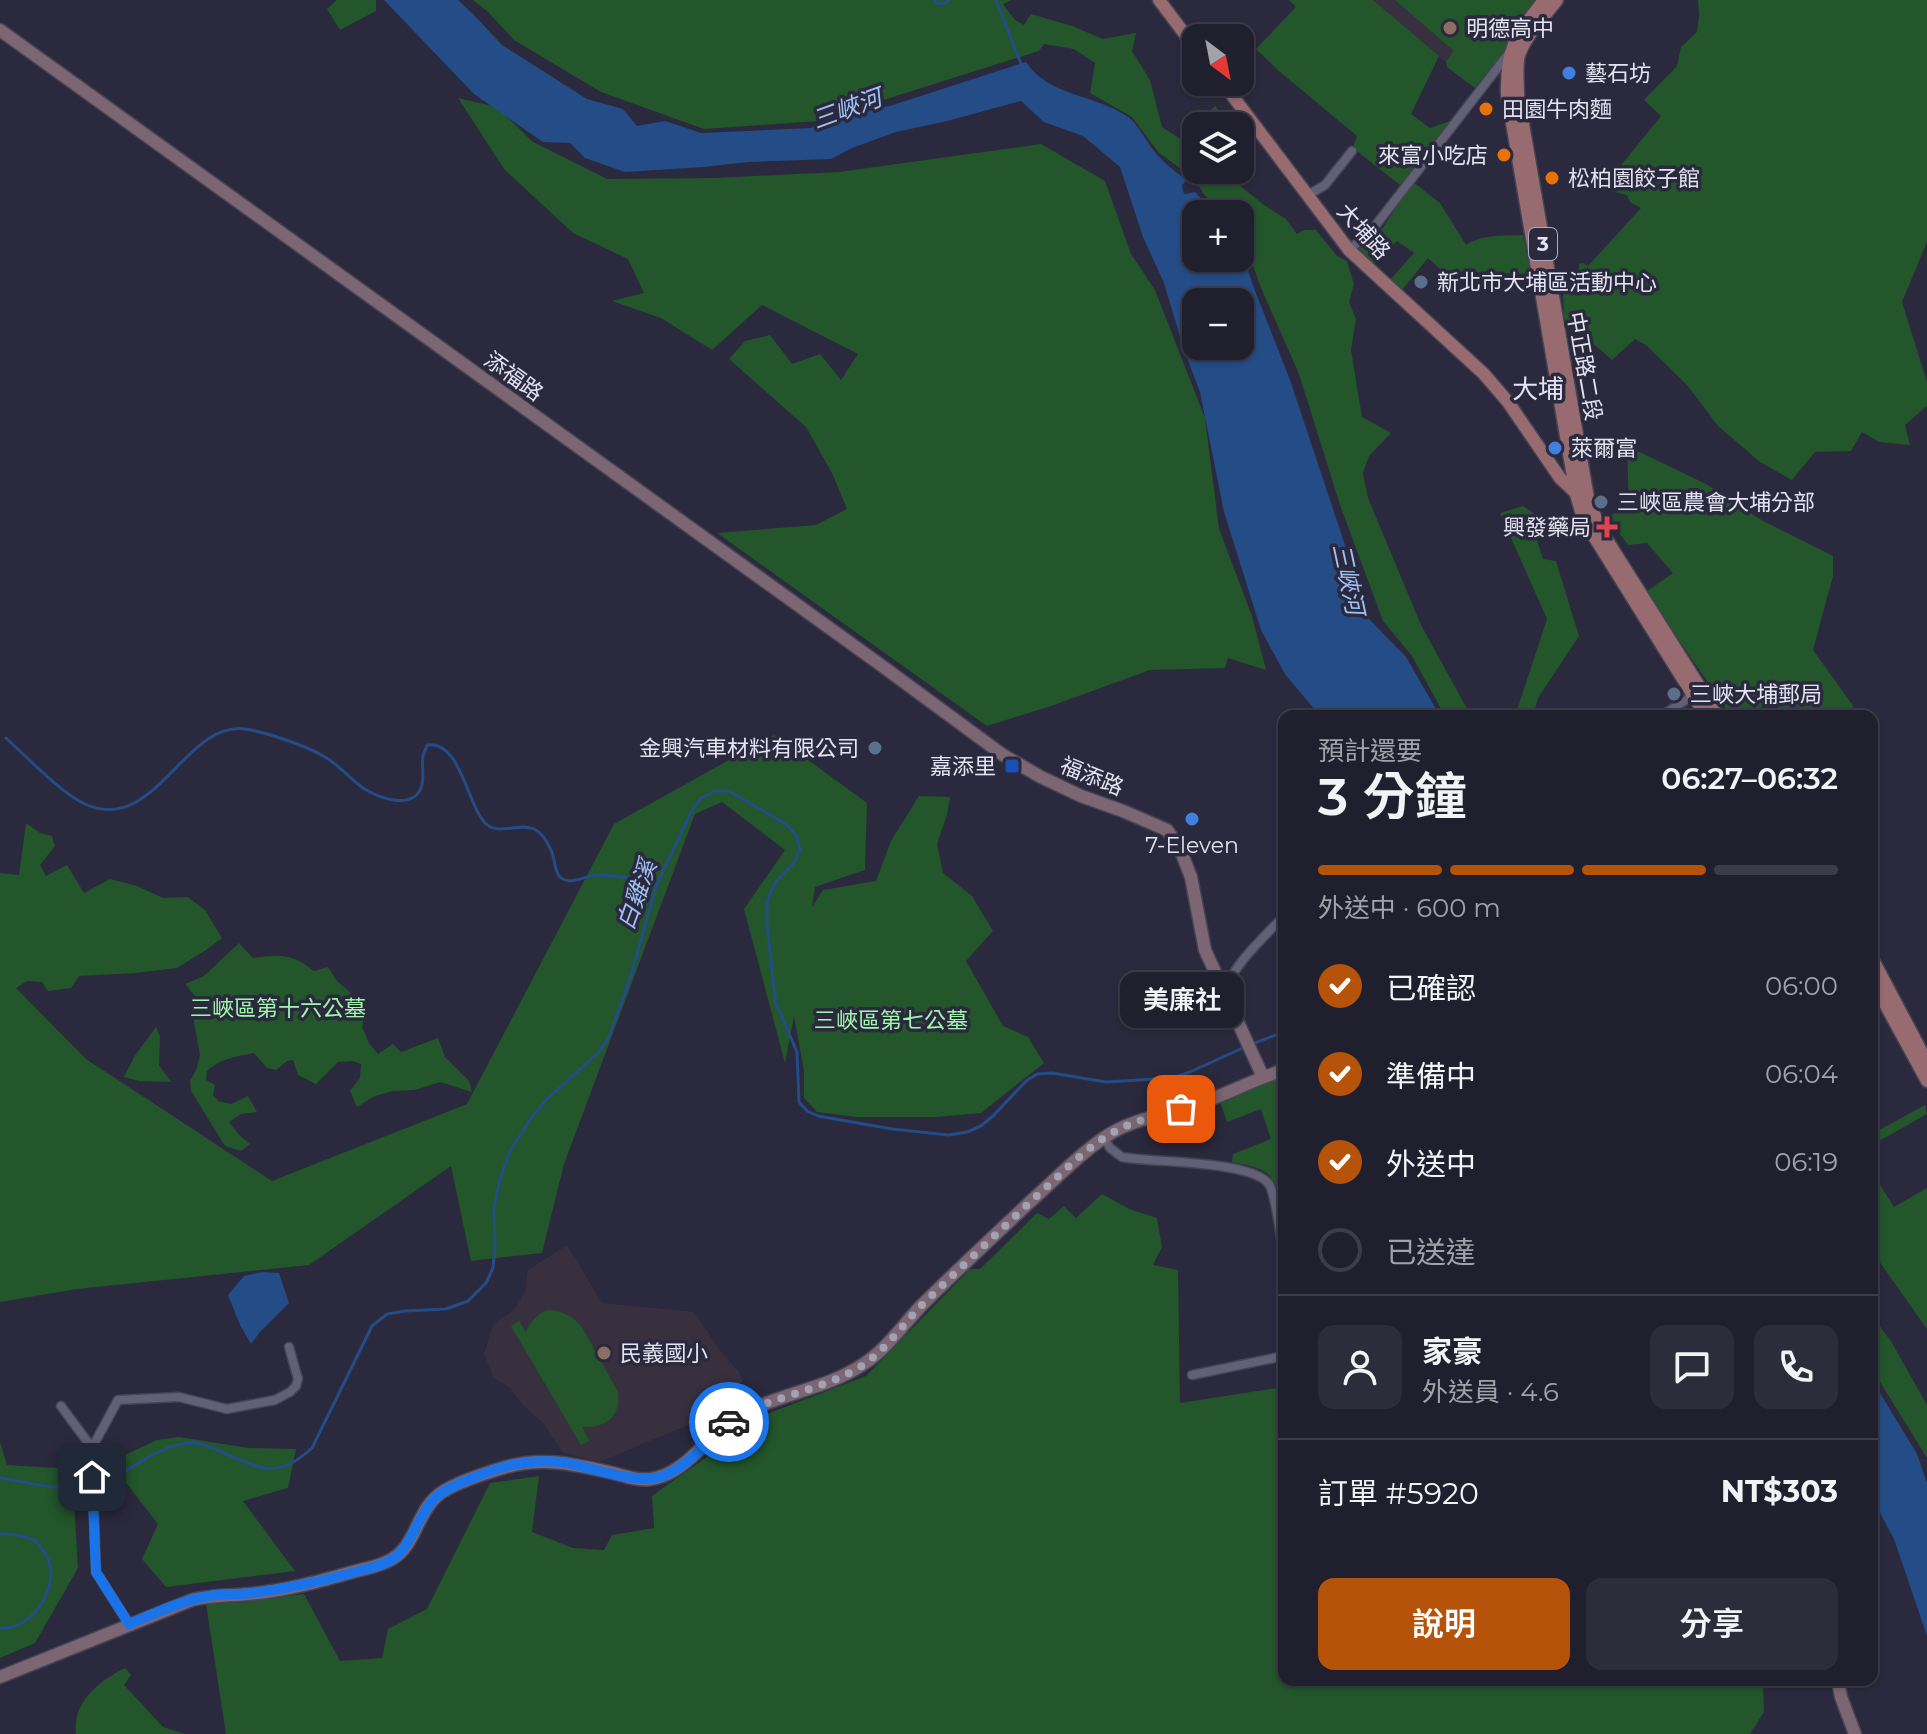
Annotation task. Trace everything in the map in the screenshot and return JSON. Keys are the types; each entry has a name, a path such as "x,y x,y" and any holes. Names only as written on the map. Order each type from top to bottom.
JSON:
{"main road":[{"path":"1159,0 1182,30"},
{"name":"中正路二段","path":"1544,0 1524,26 1507,72 1507,94 1582,496 1582,515 1698,693 1713,710"},
{"name":"中正路二段","path":"1515,53 1557,0"},
{"name":"大埔路","path":"1233,96 1349,250 1484,374 1508,402 1560,478 1582,496"},
{"name":"中正路二段","path":"1698,693 1704,710"},
{"path":"1878,969 1927,1062"},
{"path":"1878,991 1927,1081"}],"street":[{"name":"添福路","path":"0,30 1003,755"},
{"path":"1349,250 1372,230 1515,53"},
{"path":"1308,195 1325,185 1352,151"},
{"path":"1671,710 1698,693"},
{"name":"福添路","path":"1003,755 1081,796 1167,830 1180,849 1191,877 1205,950 1224,991"},
{"path":"1263,1077 1224,991 1245,957 1278,922"},
{"path":"0,1677 206,1596 279,1589 382,1564 406,1546 435,1498 458,1485 504,1467 552,1462 641,1480 663,1476 682,1465 736,1418 863,1365 989,1240 1104,1138 1129,1124 1199,1103 1278,1072"},
{"path":"1104,1138 1110,1148 1122,1157 1216,1166 1266,1180 1273,1194 1278,1224"},
{"path":"61,1406 92,1448 118,1400 179,1397 227,1409 283,1397 296,1386 298,1379 289,1347"},
{"path":"1192,1375 1278,1357"},
{"path":"92,1455 96,1572 129,1624"},
{"path":"1839,1686 1855,1734"}],"shaded area":[{"name":"明德高中","path":"1373,0 1517,0 1457,72"},
{"name":"民義國小","path":"567,1245 602,1303 694,1312 739,1372 743,1382 711,1395 695,1422 599,1462 562,1452 545,1425 510,1388 494,1378 484,1354 493,1325 514,1310 525,1292 528,1270"}],"green space":[{"path":"337,0 376,0 376,11 340,30 327,9"},
{"path":"473,0 1011,0 1003,4 1015,20 1024,25 1031,14 1103,39 1136,33 1132,51 1150,80 1162,127 1182,140 1182,170 1159,153 1132,117 1090,93 1095,63 1074,49 1044,44 1039,51 817,121 704,129 601,92 514,40"},
{"path":"1289,0 1373,0 1439,56 1411,114 1430,128 1450,121 1400,185 1353,148 1357,136 1256,49 1296,7"},
{"name":"明德高中","path":"1395,0 1538,0 1518,26 1506,49 1475,88 1447,67 1446,62 1454,51"},
{"path":"1698,0 1927,0 1927,242 1902,302 1927,382 1927,406 1905,425 1910,445 1879,442 1862,432 1851,451 1815,452 1792,480 1760,462 1718,426 1688,386 1647,346 1635,339 1612,360 1564,318 1563,293 1578,280 1579,264 1588,266 1641,208 1630,202 1627,195 1607,190 1604,186 1661,116 1644,100 1677,66 1681,47 1697,32"},
{"path":"458,98 497,107 533,142 607,179 839,172 1041,144 1105,181 1131,254 1155,290 1205,418 1219,529 1252,616 1266,670 1228,658 1225,668 1150,670 987,726 717,533 816,525 847,509 832,473 806,427 729,359 745,341 770,335 792,364 820,354 841,380 858,354 762,305 712,350 661,318 612,301 644,293 628,259 573,233 504,169"},
{"path":"1413,182 1440,203 1466,245 1486,237 1523,235 1531,274 1442,271 1428,258 1401,291 1390,280 1414,253 1397,241 1373,265 1355,251 1380,232"},
{"path":"1198,184 1238,184 1286,219 1297,234 1304,230 1316,230 1337,256 1347,261 1354,284 1349,302 1356,319 1351,350 1362,417 1391,433 1369,456 1363,473 1368,498 1421,625 1468,710 1442,710 1412,656 1383,621 1340,505 1299,374 1254,268 1254,200 1209,200"},
{"path":"1627,446 1706,484 1763,521 1833,556 1833,576 1813,650 1854,707 1846,710 1779,710 1773,700 1757,710 1727,710 1646,592 1673,573 1647,543 1628,545 1614,526 1611,514 1629,511"},
{"path":"1523,506 1538,516 1534,531 1543,559 1556,561 1579,636 1538,698 1535,710 1517,710 1547,619 1500,513"},
{"name":"三峽區第七公墓","path":"774,735 867,803 865,870 815,887 812,907 823,890 876,881 891,841 919,796 950,797 937,844 943,873 972,896 993,931 966,961 1003,1026 1028,1037 1044,1063 981,1113 936,1117 856,1117 817,1112 804,1098 804,1071 794,1016 785,1063 744,909 785,850 722,802 695,814 564,1164 542,1253 471,1261 451,1166 309,1265 77,1289 0,1302 0,873 19,875 26,823 40,833 52,836 55,846 40,865 46,876 67,865 84,893 110,879 137,886 163,898 188,897 205,910 222,938 177,968 79,976 71,988 48,991 42,982 27,981 16,988 86,1059 272,1181 467,1104 614,824"},
{"name":"三峽區第十六公墓","path":"239,943 253,958 286,957 314,971 328,967 360,1004 364,1019 362,1027 378,1054 393,1044 401,1052 438,1038 445,1057 469,1081 472,1092 440,1082 415,1090 392,1091 373,1097 357,1107 350,1091 360,1078 361,1064 338,1062 316,1084 298,1075 293,1060 276,1070 267,1068 254,1053 241,1055 207,1071 206,1080 215,1085 213,1095 218,1101 231,1104 248,1096 257,1112 241,1114 229,1122 250,1144 241,1151 225,1146 191,1091 190,1081 200,1055 194,1022 195,996 185,984 204,976"},
{"path":"156,1027 160,1036 159,1065 171,1082 124,1077 134,1057"},
{"path":"1278,1078 1278,1198 1269,1175 1251,1166 1232,1162 1233,1154 1271,1139 1261,1109 1227,1122 1220,1102"},
{"path":"1925,1105 1927,1114 1878,1142 1878,1131"},
{"path":"1878,1182 1894,1207 1927,1188 1927,1329 1878,1260"},
{"path":"1102,1194 1129,1209 1157,1218 1162,1247 1153,1265 1178,1270 1180,1403 1278,1388 1278,1686 1763,1686 1764,1712 1750,1734 226,1734 206,1604 304,1594 340,1661 382,1658 388,1629 427,1609 490,1483 539,1476 532,1532 573,1548 604,1550 612,1535 654,1528 652,1496 767,1414 866,1376 970,1269 980,1269 1037,1213 1049,1219 1064,1206 1076,1218"},
{"path":"550,1310 568,1315 582,1327 618,1392 614,1415 598,1426 582,1427 589,1441 581,1445 511,1326 519,1321 526,1332 535,1318"},
{"path":"1878,1323 1927,1405 1927,1458 1878,1379"},
{"path":"179,1437 249,1448 296,1449 288,1488 243,1501 295,1571 166,1587 142,1559 158,1524 110,1462 157,1440"},
{"path":"0,1442 7,1465 72,1469 78,1568 35,1643 0,1658"},
{"path":"125,1668 131,1675 124,1685 163,1727 185,1734 76,1734 78,1712 83,1702 97,1686"}],"water":[{"path":"384,0 458,0 502,45 587,99 623,109 637,126 665,121 701,133 811,128 1026,62 1047,82 1128,117 1158,155 1182,176 1183,192 1195,192 1202,200 1182,200 1182,272 1249,272 1254,288 1182,288 1182,343 1164,283 1143,237 1120,167 1083,136 1044,122 1021,101 896,132 831,159 625,172 585,158 570,143 543,142 474,94"},
{"name":"三峽河","path":"1254,288 1290,380 1370,620 1406,657 1437,710 1315,710 1285,674 1261,630 1224,512 1200,392 1188,360 1254,360"},
{"path":"262,1272 279,1273 289,1303 251,1344 228,1295 244,1276"},
{"path":"1878,1390 1917,1454 1927,1483 1927,1636 1894,1539 1878,1509"}],"waterway":[{"path":"934,0 937,4 949,0"},
{"path":"996,0 1021,64"},
{"path":"6,738 76,799 109,810 131,805 150,792 204,742 223,731 245,729 297,744 330,760 369,791 400,801 414,797 421,788 423,756 427,745 439,746 456,763 486,824 497,829 528,827 538,831 564,880 604,875 657,884"},
{"name":"白雞溪","path":"0,1478 83,1489 105,1482 166,1448 193,1443 208,1446 255,1466 276,1468 287,1465 312,1448 372,1326 387,1314 446,1309 468,1301 486,1283 493,1268 494,1208 510,1151 548,1098 598,1053 609,1037 631,975 657,884 691,812 701,798 715,791 729,791 787,825 797,836 800,850 795,862 776,881 767,901 767,926 776,1003 797,1052 799,1102 807,1111 818,1116 892,1129 949,1135 981,1126 1037,1074 1052,1073 1106,1082 1172,1078 1245,1047"},
{"name":"白雞溪","path":"1252,1044 1278,1034"},
{"name":"白雞溪","path":"0,1534 23,1536 37,1543 50,1564 51,1577 43,1602 34,1613 13,1627 0,1628"}],"way so far":[{"path":"729,1422 762,1405 837,1378 863,1365 989,1240 1076,1160 1104,1138 1129,1124 1181,1109"}],"place":[{"name":"明德高中","path":"1450,28"},
{"name":"藝石坊","path":"1569,73"},
{"name":"田園牛肉麵","path":"1486,109"},
{"name":"來富小吃店","path":"1504,155"},
{"name":"松柏園餃子館","path":"1552,178"},
{"name":"新北市大埔區活動中心","path":"1421,282"},
{"name":"萊爾富","path":"1555,448"},
{"name":"三峽區農會大埔分部","path":"1601,502"},
{"name":"興發藥局","path":"1607,527"},
{"name":"三峽大埔郵局","path":"1674,694"},
{"name":"金興汽車材料有限公司","path":"875,748"},
{"name":"嘉添里","path":"1012,766"},
{"name":"7-Eleven","path":"1192,819"},
{"name":"美廉社","path":"1181,1109"},
{"name":"民義國小","path":"604,1353"}],"district":[{"name":"大埔","path":"1538,389"}],"route":[{"path":"92,1477 94,1566 99,1579 129,1624 206,1596 279,1589 382,1564 406,1546 435,1498 444,1491 504,1467 552,1462 641,1480 663,1476 682,1465 729,1422"}]}
